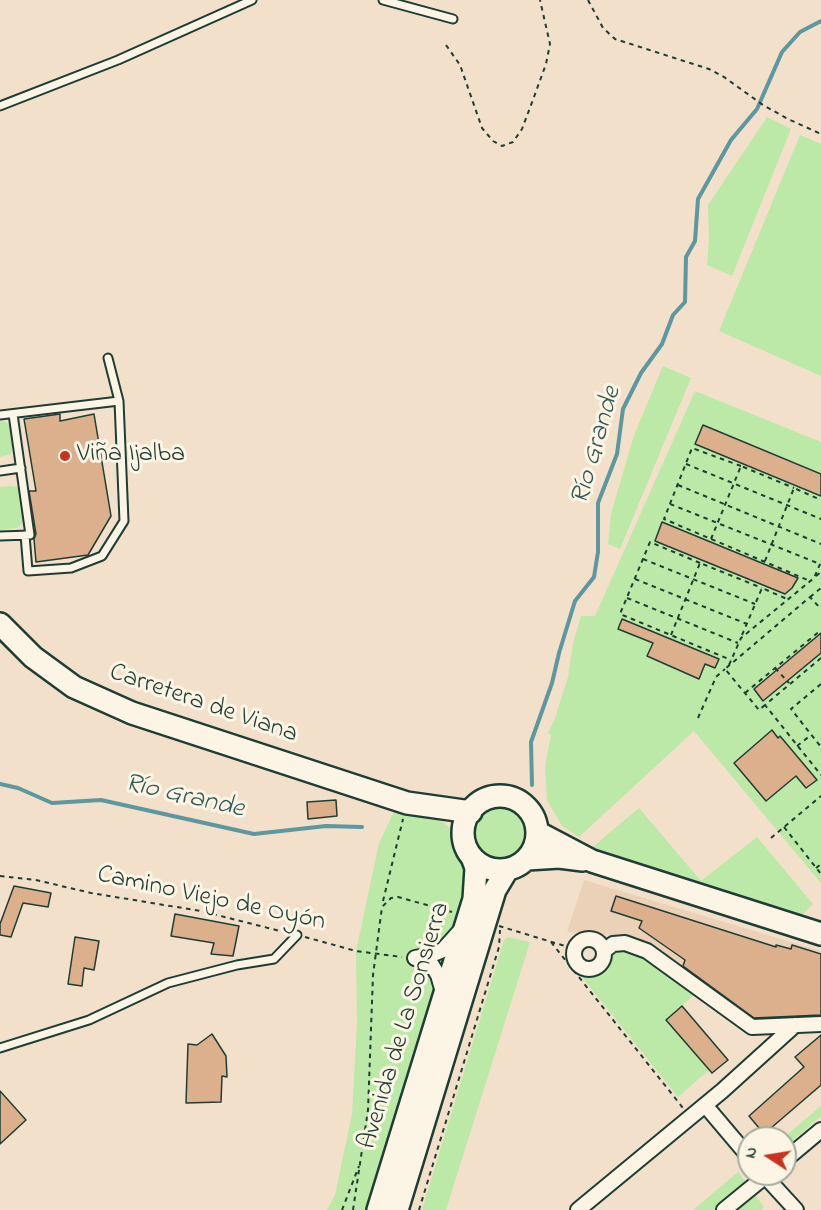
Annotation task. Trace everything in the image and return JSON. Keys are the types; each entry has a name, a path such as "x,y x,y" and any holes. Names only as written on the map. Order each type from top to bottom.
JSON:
{"main road":[{"name":"Carretera de Viana","path":"0,624 33,657 74,687 132,713 407,803 443,822 468,849"},
{"path":"500,796 521,803 530,811 535,820 537,832 536,842 527,859 521,864 507,870 488,868 468,849 466,821 478,804 489,798 500,796"},
{"name":"Carretera de Viana","path":"407,803 471,812"},
{"path":"537,832 592,861 821,934"},
{"name":"Avenida de La Sonsierra","path":"378,1210 474,899 476,868 468,849"},
{"path":"527,859 559,857 592,861"},
{"name":"Avenida de La Sonsierra","path":"397,1210 495,890 507,870"}],"street":[{"path":"415,958 443,950 467,919"},
{"path":"590,939 599,943 604,951 603,961 596,968 581,967 575,959 575,949 581,942 590,939"},
{"path":"604,951 613,944 625,943 648,951 752,1027 821,1024"},
{"path":"415,958 430,963 438,975 444,995"},
{"path":"578,1210 690,1118 795,1024"},
{"path":"705,1105 737,1143"},
{"path":"797,1150 821,1130"},
{"path":"724,1210 753,1186"},
{"path":"775,1186 796,1210"}],"lane":[{"path":"0,106 118,60 252,0"},
{"path":"383,0 453,19"},
{"path":"25,535 28,572 71,568 102,556 124,520 119,401 108,358"},
{"path":"0,415 119,401"},
{"path":"0,536 30,535 13,414"},
{"path":"0,471 21,468"},
{"path":"0,1048 89,1020 168,983 237,965 274,959 297,935"}],"path":[{"path":"446,45 460,65 482,128 493,141 502,146 513,142 522,129 546,64 550,44 540,0"},
{"path":"588,0 603,28 615,39 709,69 763,105 821,134"},
{"path":"812,579 664,519 692,448 821,500"},
{"path":"686,464 821,519"},
{"path":"711,539 741,466"},
{"path":"678,485 821,544"},
{"path":"765,561 794,488"},
{"path":"670,504 821,563 812,579"},
{"path":"731,660 620,614 650,542 788,599"},
{"path":"643,559 755,604"},
{"path":"671,635 700,563"},
{"path":"741,638 821,572"},
{"path":"635,579 747,624"},
{"path":"726,668 762,588"},
{"path":"698,718 716,677 821,588"},
{"path":"810,597 821,609"},
{"path":"627,598 739,643"},
{"path":"745,693 821,630"},
{"path":"726,668 759,710 821,658"},
{"path":"775,668 790,684"},
{"path":"821,684 791,710 821,747"},
{"path":"765,705 821,775"},
{"path":"797,746 811,735"},
{"path":"771,838 821,796"},
{"path":"353,1210 368,1110 372,994 382,907 407,803"},
{"path":"784,827 821,874"},
{"path":"816,868 821,864"},
{"name":"Camino Viejo de Oyón","path":"0,876 36,880 91,893 201,911 376,954 415,958"},
{"path":"382,907 391,898 398,897 467,919"},
{"path":"419,1210 499,948 500,929 494,924 575,949"},
{"path":"551,942 690,1118"},
{"path":"342,1210 362,1157"}],"shaded area":[{"path":"584,880 821,951 821,1016 766,1021 741,1013 637,937 567,932"}],"green space":[{"path":"767,117 791,129 732,276 707,265 708,205"},
{"path":"800,135 821,144 821,376 719,331"},
{"path":"663,366 691,378 620,549 608,544 611,514 634,435"},
{"path":"695,391 821,442 821,883 694,731 579,837 562,826 547,800 545,766 551,735 548,733 568,677 573,643 581,616 595,616"},
{"path":"0,421 10,426 13,446 11,454 0,457"},
{"path":"0,487 18,487 21,494 24,519 17,528 0,530"},
{"path":"399,801 443,822 465,841 476,868 378,1210 327,1210 335,1195 352,1114 357,1024 356,951 379,843"},
{"path":"497,807 507,807 517,811 525,819 529,834 525,849 517,857 507,861 497,861 487,857 479,849 475,839 475,829 479,819 487,811"},
{"path":"639,808 701,881 757,837 813,904 800,917 701,882 589,850"},
{"path":"508,937 530,942 446,1210 422,1210 504,940"},
{"path":"620,950 636,953 695,994 666,1020 709,1070 678,1097 582,977 595,974 602,969 613,953"},
{"path":"821,1106 821,1116 797,1137 797,1126"},
{"path":"737,1173 737,1186 748,1186 764,1207 762,1210 693,1210"}],"building":[{"name":"Viña Ijalba","path":"60,414 60,421 94,414 111,516 88,555 36,562 34,539 36,534 29,491 36,491 24,419"},
{"path":"703,425 821,474 821,496 695,444"},
{"path":"662,522 798,578 785,594 655,541"},
{"path":"622,619 719,659 715,668 705,664 699,679 647,656 653,643 618,629"},
{"path":"821,633 821,653 763,701 754,689"},
{"path":"772,730 778,738 780,736 817,780 806,788 796,776 766,801 734,763"},
{"path":"336,800 337,816 308,819 307,802"},
{"path":"14,886 51,893 48,907 23,903 11,937 0,935 0,924"},
{"path":"616,896 776,947 776,945 791,949 792,945 821,954 821,1015 754,1018 683,966 685,960 639,928 642,921 611,911"},
{"path":"175,914 239,926 233,956 211,954 214,943 171,936"},
{"path":"75,937 99,941 94,970 84,968 82,986 68,984"},
{"path":"682,1006 728,1060 712,1073 666,1020"},
{"path":"212,1034 226,1056 227,1077 222,1076 221,1102 186,1103 188,1044 197,1045"},
{"path":"821,1035 821,1085 773,1126 757,1126 749,1116 804,1067 795,1057"},
{"path":"0,1091 26,1120 0,1144"}],"waterway":[{"name":"Río Grande","path":"532,785 531,742 552,683 575,601 594,577 598,552 598,503 617,454 623,409 641,373 662,344 673,315 685,302 686,257 695,241 698,199 731,140 757,109 782,52 800,32 821,21"},
{"name":"Río Grande","path":"0,784 18,788 52,803 101,800 254,834 326,826 362,827"}],"place":[{"name":"Viña Ijalba","path":"65,456"}]}
